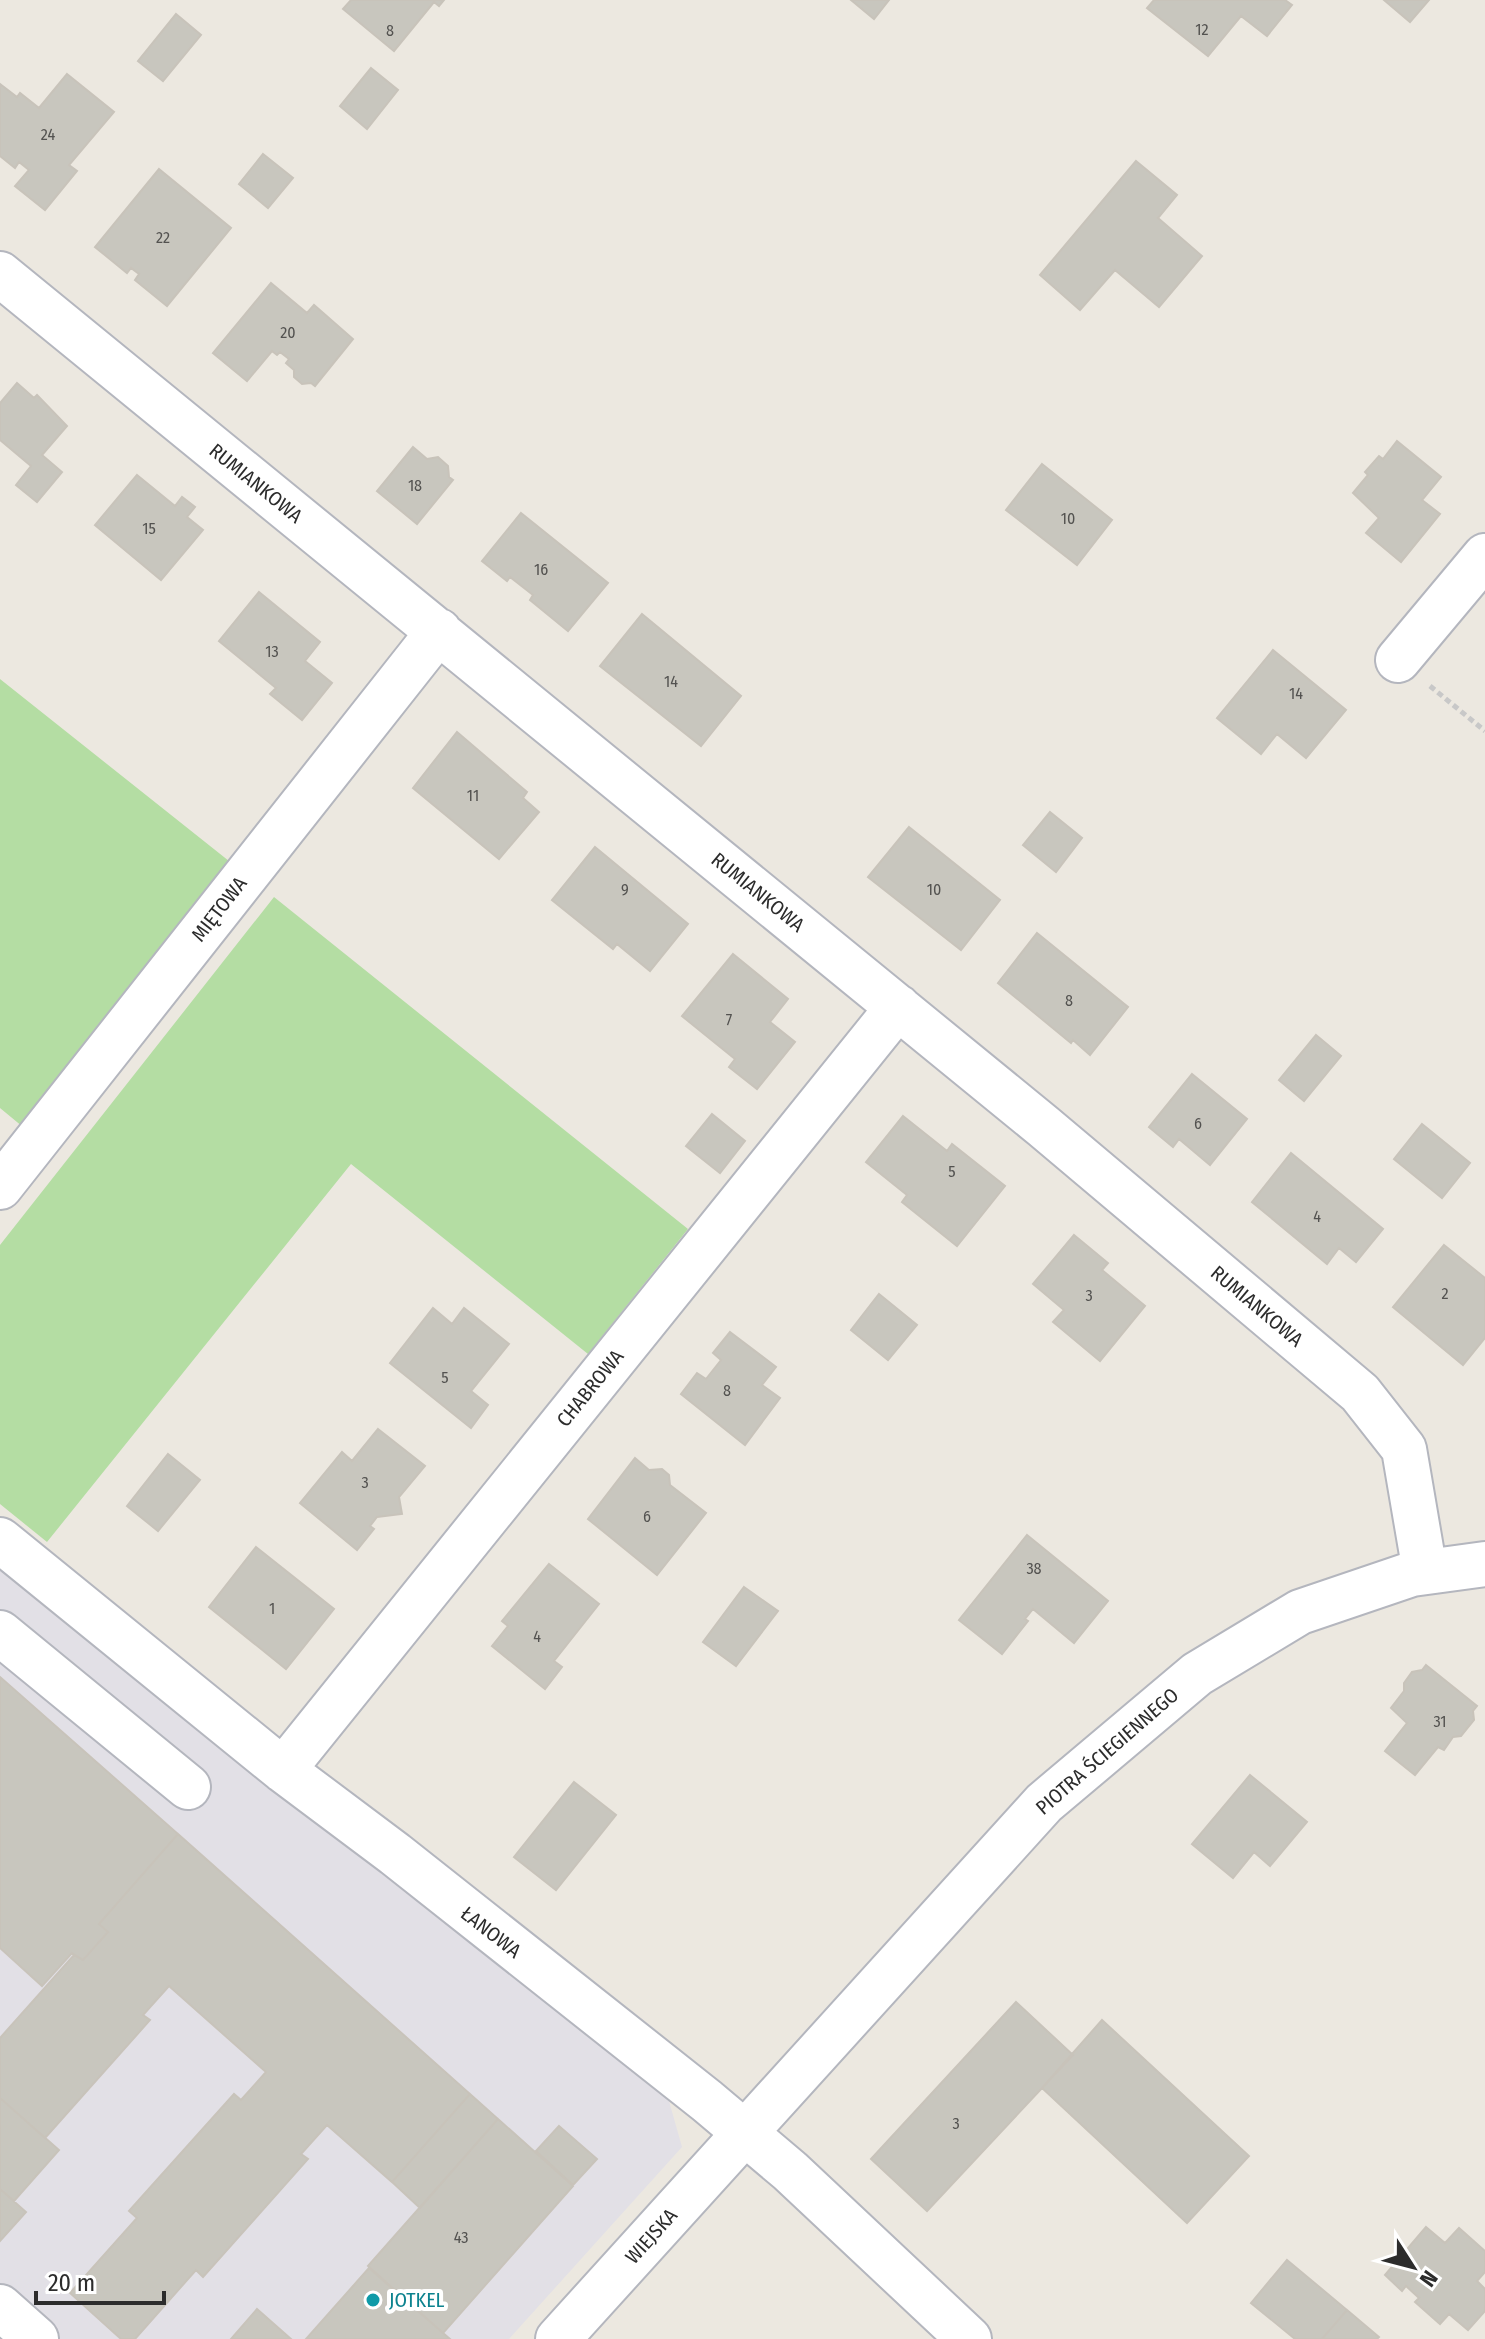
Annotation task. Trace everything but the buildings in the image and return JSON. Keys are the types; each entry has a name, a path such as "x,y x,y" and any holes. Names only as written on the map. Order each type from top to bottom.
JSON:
{"street":[{"name":"RUMIANKOWA","path":"0,274 898,1007 1360,1393 1404,1449 1425,1572"},
{"path":"1398,660 1485,556"},
{"name":"MIĘTOWA","path":"0,1187 439,631"},
{"name":"CHABROWA","path":"283,1770 898,1007"},
{"name":"ŁANOWA","path":"0,1540 283,1770 395,1854 745,2133 969,2339"},
{"name":"PIOTRA ŚCIEGIENNEGO","path":"745,2133 1044,1803 1197,1674 1300,1612 1412,1574 1485,1564"},
{"path":"0,1633 188,1787"},
{"name":"WIEJSKA","path":"558,2339 745,2133"},
{"path":"0,2307 36,2339"}],"path":[{"path":"1398,660 1485,731"}],"shaded area":[{"name":"JOTKEL","path":"0,1563 667,2094 682,2147 509,2339 0,2339"}],"green space":[{"path":"0,679 234,865 23,1127 0,1108"},
{"path":"274,897 688,1229 588,1354 351,1164 47,1542 0,1504 0,1245"}],"place":[{"name":"JOTKEL","path":"373,2300"}]}
